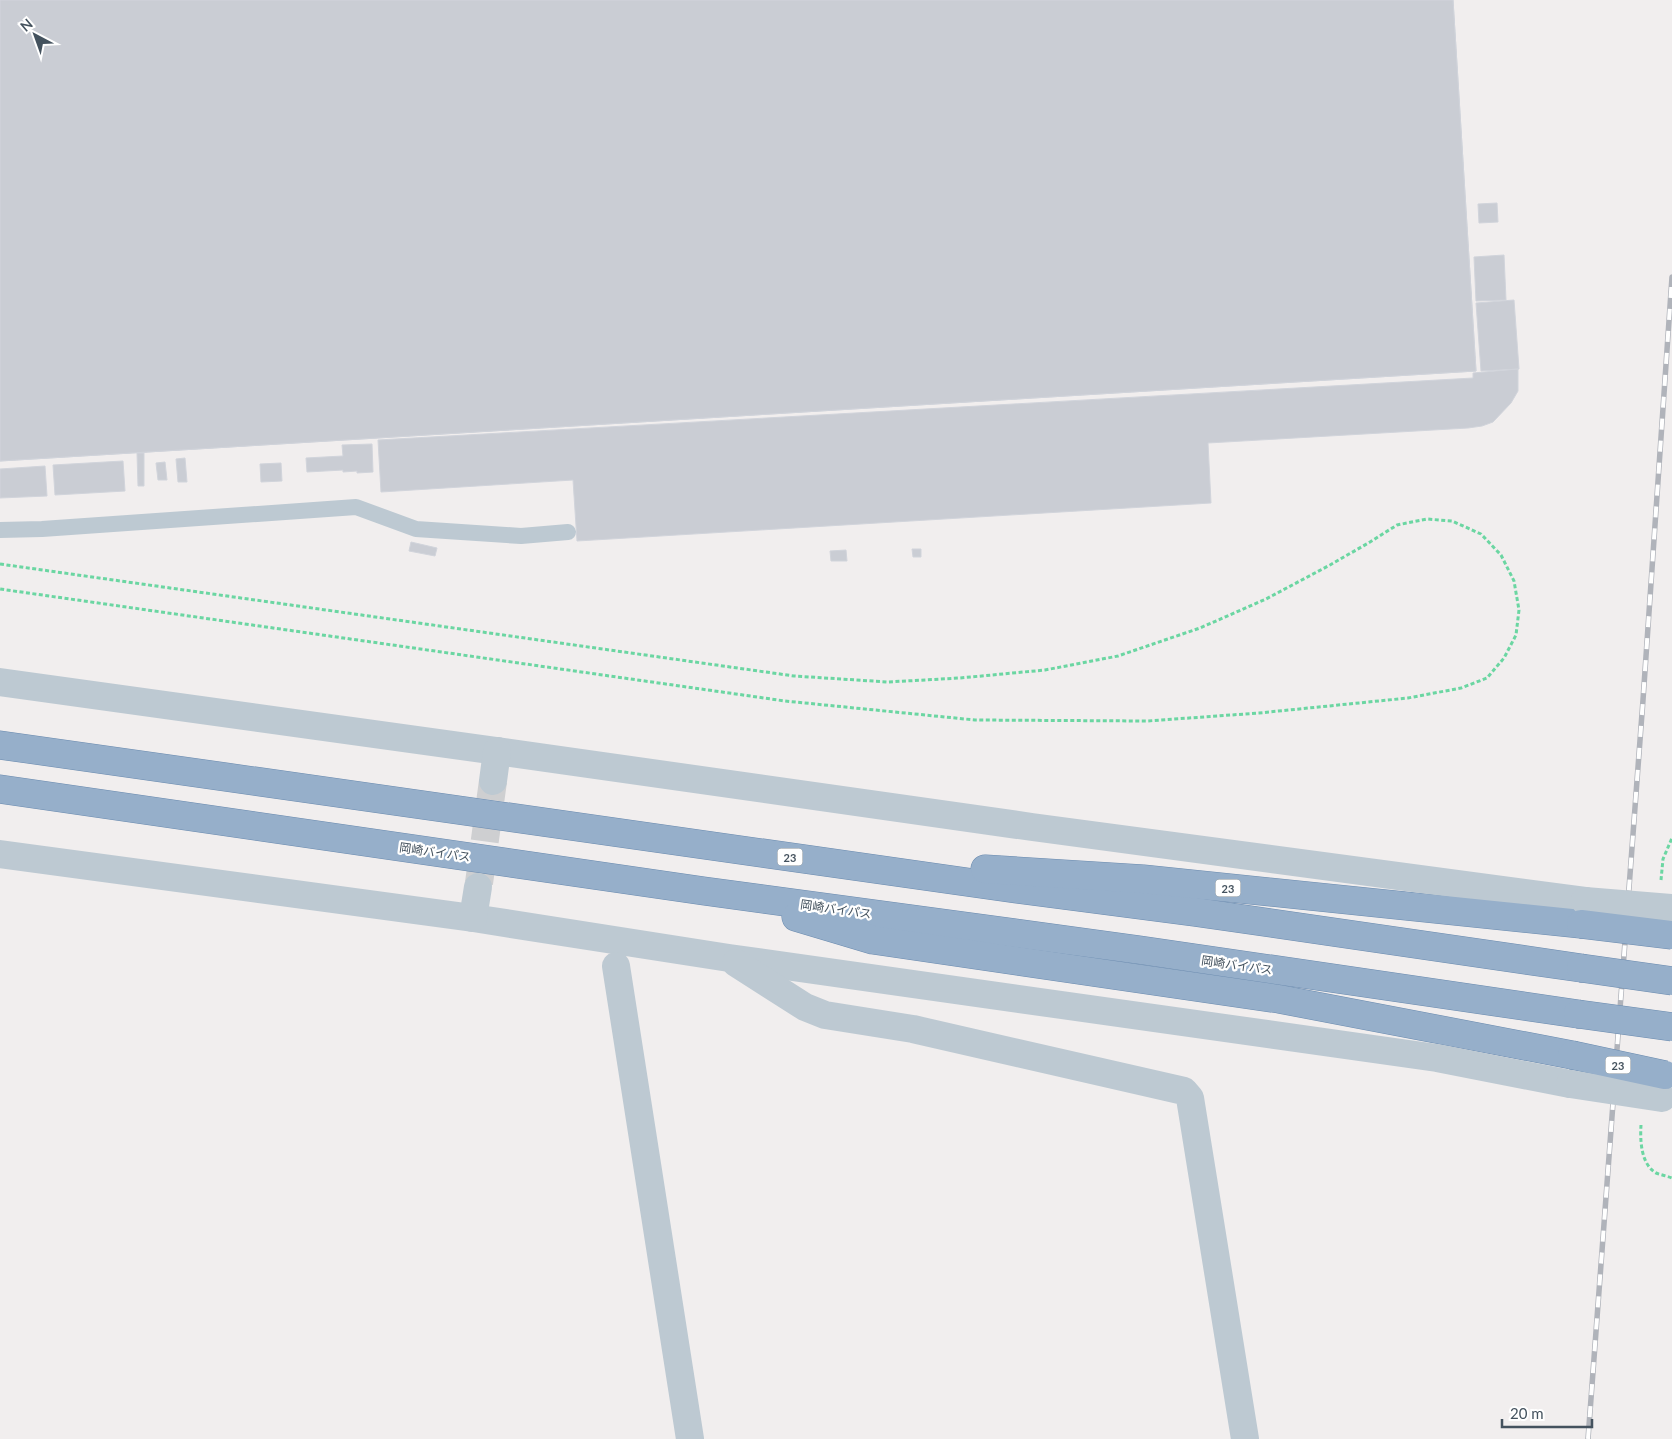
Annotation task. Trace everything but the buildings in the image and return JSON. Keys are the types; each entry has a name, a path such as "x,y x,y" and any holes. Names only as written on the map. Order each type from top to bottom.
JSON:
{"highway":[{"name":"23","path":"0,745 1672,981"},
{"name":"岡崎バイパス","path":"0,789 704,891 1140,950 1672,1028"},
{"name":"23","path":"874,869 990,868 1583,912 1672,935"},
{"name":"23","path":"704,891 873,940 1278,999 1572,1056 1668,1087"}],"street":[{"path":"0,682 1061,832 1583,912 1672,908"},
{"path":"493,781 497,751"},
{"path":"0,854 473,918 729,958 1437,1058 1570,1084 1668,1087"},
{"path":"473,918 478,887"},
{"path":"729,958 805,1007 825,1015 913,1029 1184,1091 1190,1098 1245,1439"},
{"path":"616,966 690,1439"}],"lane":[{"path":"0,530 42,529 356,507 416,529 521,536 568,532"}],"path":[{"path":"0,564 794,676 888,682 1046,670 1118,656 1200,628 1225,617 1330,565 1397,524 1427,519 1452,521 1481,534 1501,555 1514,581 1519,610 1516,635 1504,658 1487,678 1461,688 1399,699 1258,713 1147,721 975,720 785,701 0,589"}],"tunnel":[{"path":"479,883 493,781"}],"railway":[{"path":"1588,1439 1643,700 1672,277"}]}
